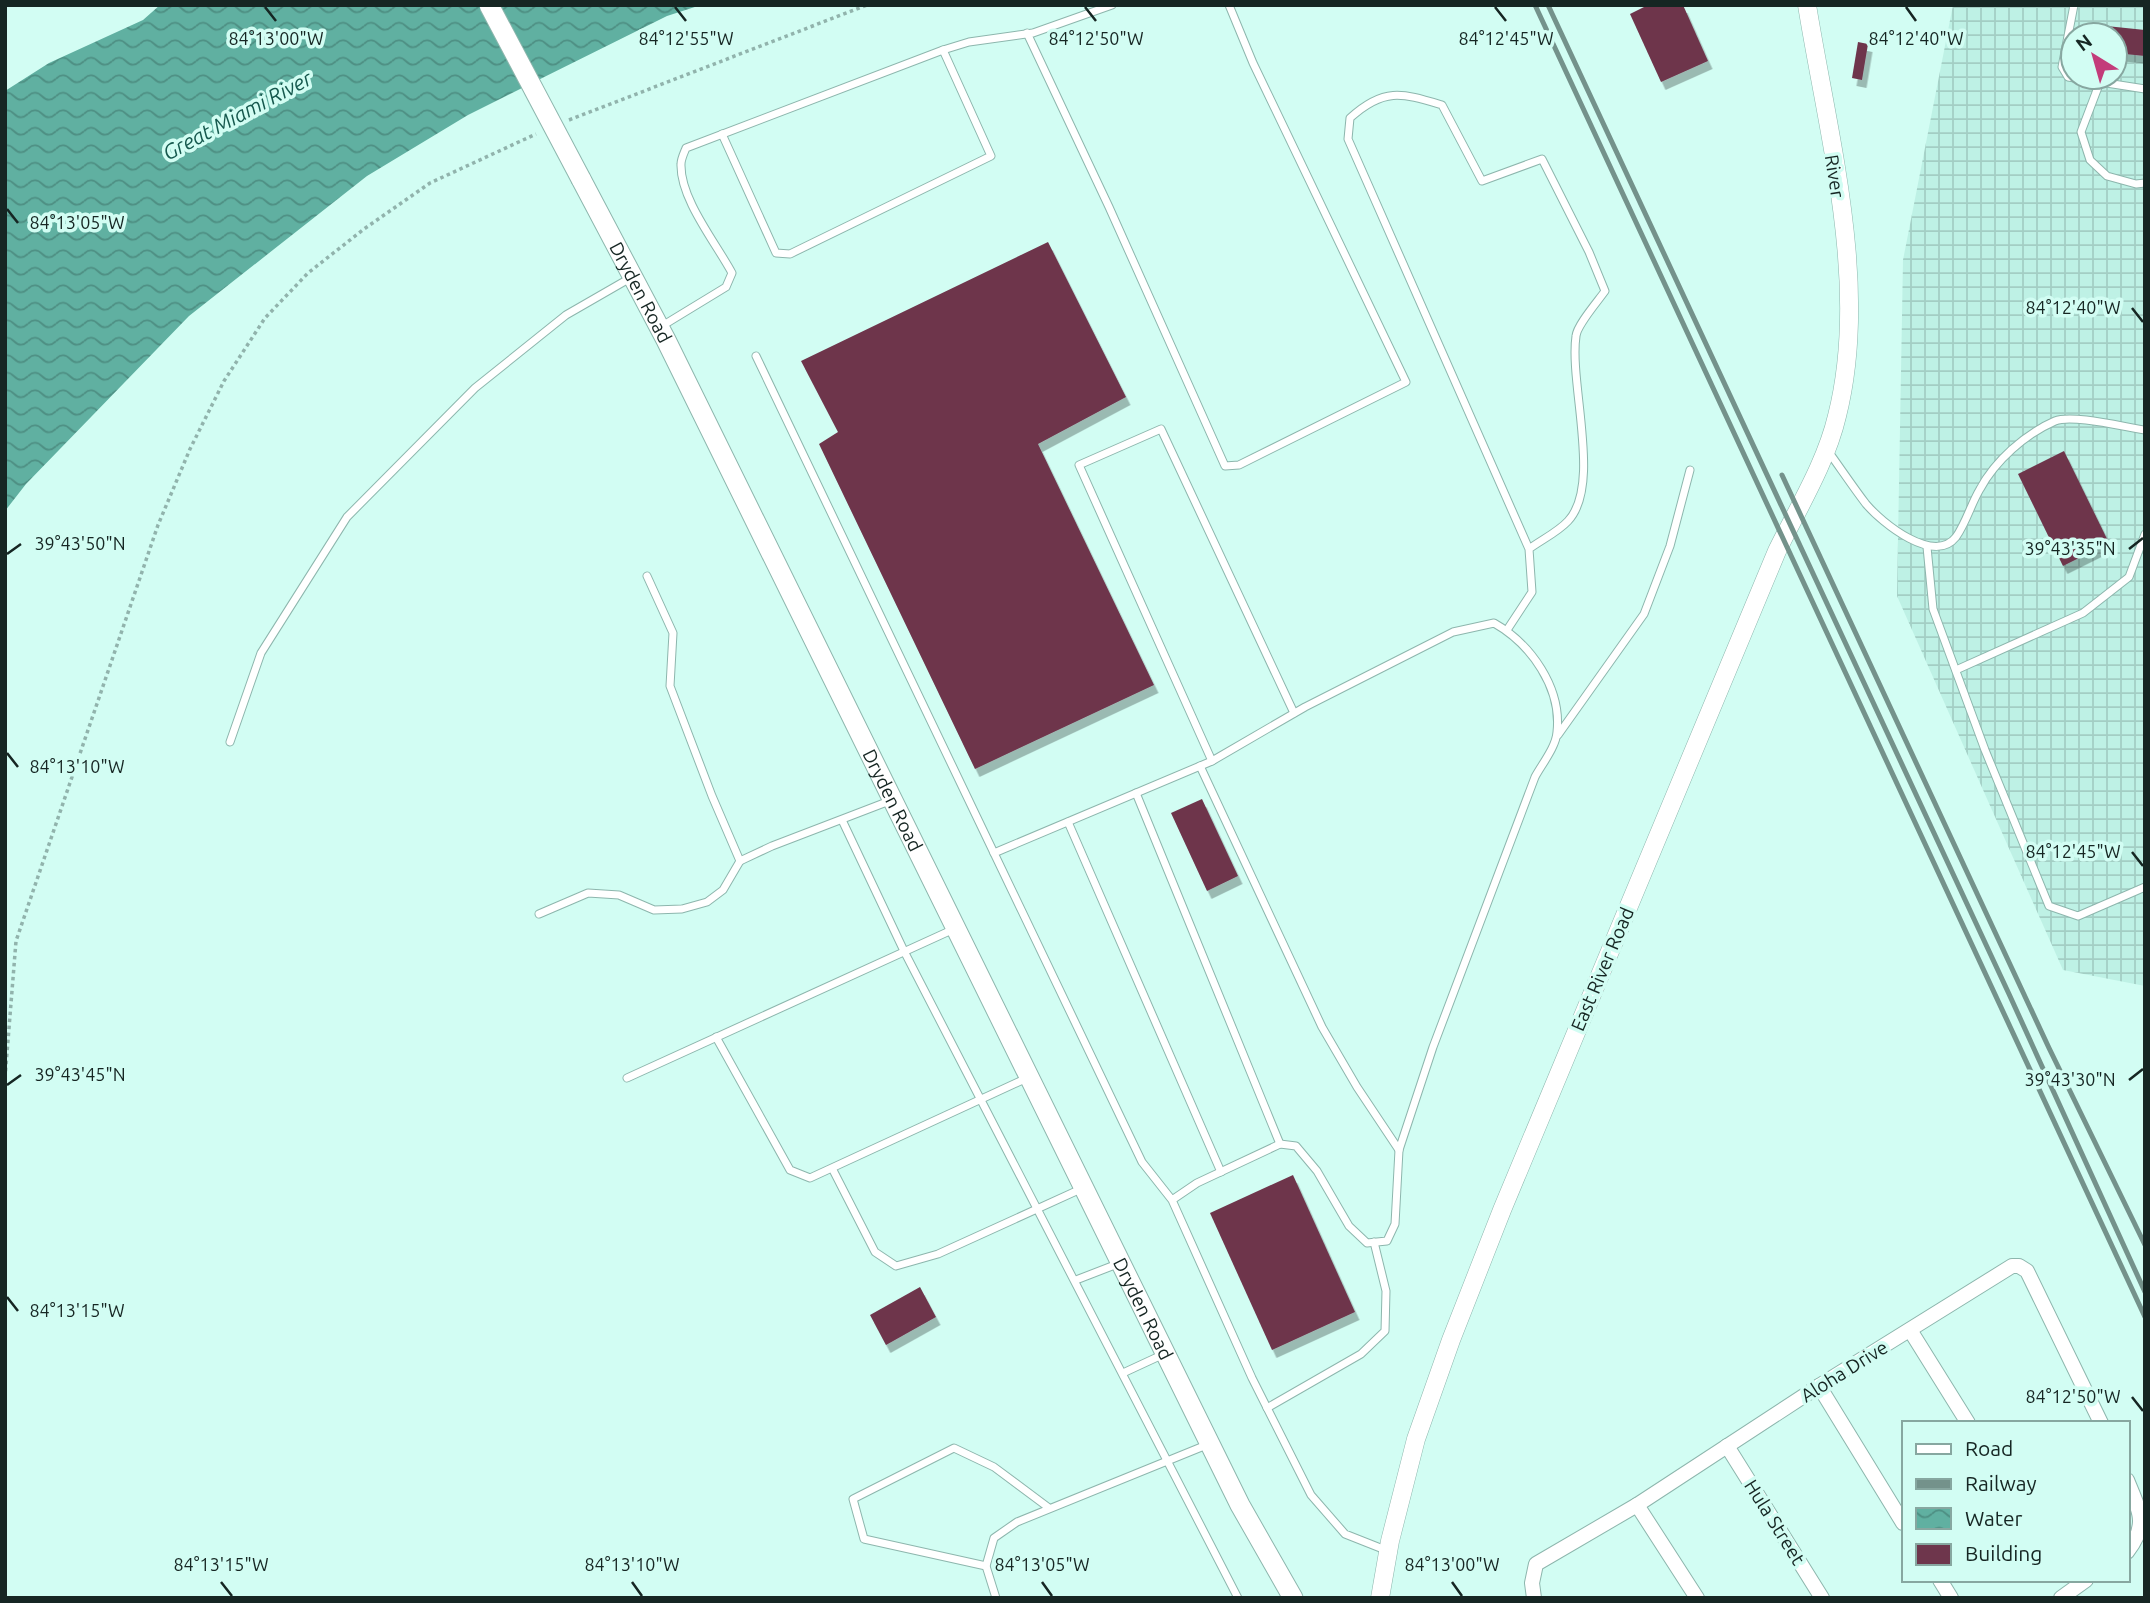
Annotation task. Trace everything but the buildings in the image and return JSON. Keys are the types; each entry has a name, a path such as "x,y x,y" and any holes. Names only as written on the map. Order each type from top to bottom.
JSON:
{"main road":[{"name":"Dryden Road","path":"489,5 659,328 1240,1505 1293,1598"}],"street":[{"name":"River","path":"1807,5 1846,245 1850,304 1848,349"},
{"name":"East River Road","path":"1380,1598 1388,1552 1416,1439 1451,1340 1502,1210 1771,564 1827,449 1837,417 1848,349"},
{"name":"Aloha Drive","path":"1534,1598 1532,1583 1536,1564 1637,1504 1819,1386 2012,1266 2019,1266 2027,1271 2100,1421"},
{"path":"1910,1330 1967,1421"},
{"path":"1819,1386 1902,1521"},
{"name":"Hula Street","path":"1727,1446 1822,1598"},
{"path":"2129,1485 2141,1515 2141,1529 2129,1550"},
{"path":"1637,1504 1697,1598"},
{"path":"1941,1582 1951,1598"},
{"path":"2061,1598 2077,1583"}],"lane":[{"path":"659,328 726,287 732,273 708,237 685,187 681,163 686,148 943,50 969,42 1027,33 1112,5"},
{"path":"1027,33 1109,207 1225,466 1239,466 1406,382 1253,63 1229,5"},
{"path":"722,134 776,253 790,254 991,156 943,50"},
{"path":"2097,91 2081,131 2090,160 2106,176 2136,184 2145,183"},
{"path":"1507,630 1532,592 1529,549 1348,138 1350,118 1369,101 1401,93 1442,105 1482,181 1542,159 1589,252 1605,291 1576,334 1578,411 1585,457 1582,493 1569,520 1529,549"},
{"path":"230,742 261,653 347,517 475,388 566,315 633,277"},
{"path":"756,356 1142,1162 1171,1200 1267,1408 1311,1495 1345,1534 1388,1552"},
{"path":"1827,449 1868,506 1902,534 1927,547 1942,547 1955,538 1981,486 2015,446 2057,420 2081,419 2145,430"},
{"path":"1212,761 1079,465 1161,429 1294,713"},
{"path":"1171,1200 1198,1183 1280,1144 1296,1146 1317,1171 1349,1226 1367,1243 1387,1241 1395,1224 1399,1150 1433,1046 1535,777 1557,735 1644,614 1670,546 1690,471"},
{"path":"1956,670 2082,613 2129,577 2145,534"},
{"path":"1927,547 1933,609 1985,750 2049,906 2078,916 2145,887"},
{"path":"647,576 673,634 670,686 740,861"},
{"path":"994,853 1212,761 1294,713 1453,632 1494,623 1507,630 1529,649 1548,681 1557,712 1557,735"},
{"path":"1200,766 1322,1027 1357,1087 1399,1150"},
{"path":"1136,793 1280,1144"},
{"path":"538,914 588,893 619,895 654,910 682,909 707,902 723,890 740,861 892,800"},
{"path":"842,820 904,951 1238,1598"},
{"path":"1068,822 1221,1172"},
{"path":"626,1078 955,928"},
{"path":"716,1037 790,1170 810,1178 833,1170 1029,1077"},
{"path":"833,1170 875,1252 896,1266 937,1254 1083,1188"},
{"path":"1267,1408 1361,1354 1385,1331 1385,1291 1374,1242"},
{"path":"1076,1280 1120,1263"},
{"path":"1123,1373 1165,1353"},
{"path":"996,1598 986,1566 995,1538 1017,1522 1210,1444"},
{"path":"986,1566 864,1539 853,1499 954,1448 994,1467 1049,1508"}],"path":[{"path":"559,124 867,5"},
{"path":"5,1078 16,941 158,525 190,449 224,381 265,318 308,273 364,229 430,183 547,129"}],"shaded area":[{"path":"1953,5 2145,5 2145,986 2063,970 1897,596 1903,260"}],"water":[{"name":"Great Miami River","path":"160,5 701,5 667,16 468,115 367,176 189,316 26,484 5,511 5,91 49,63 143,20"}],"railway":[{"path":"1535,5 2145,1317"},
{"path":"1548,5 2145,1292"},
{"path":"1782,475 2049,1048 2145,1245"}]}
